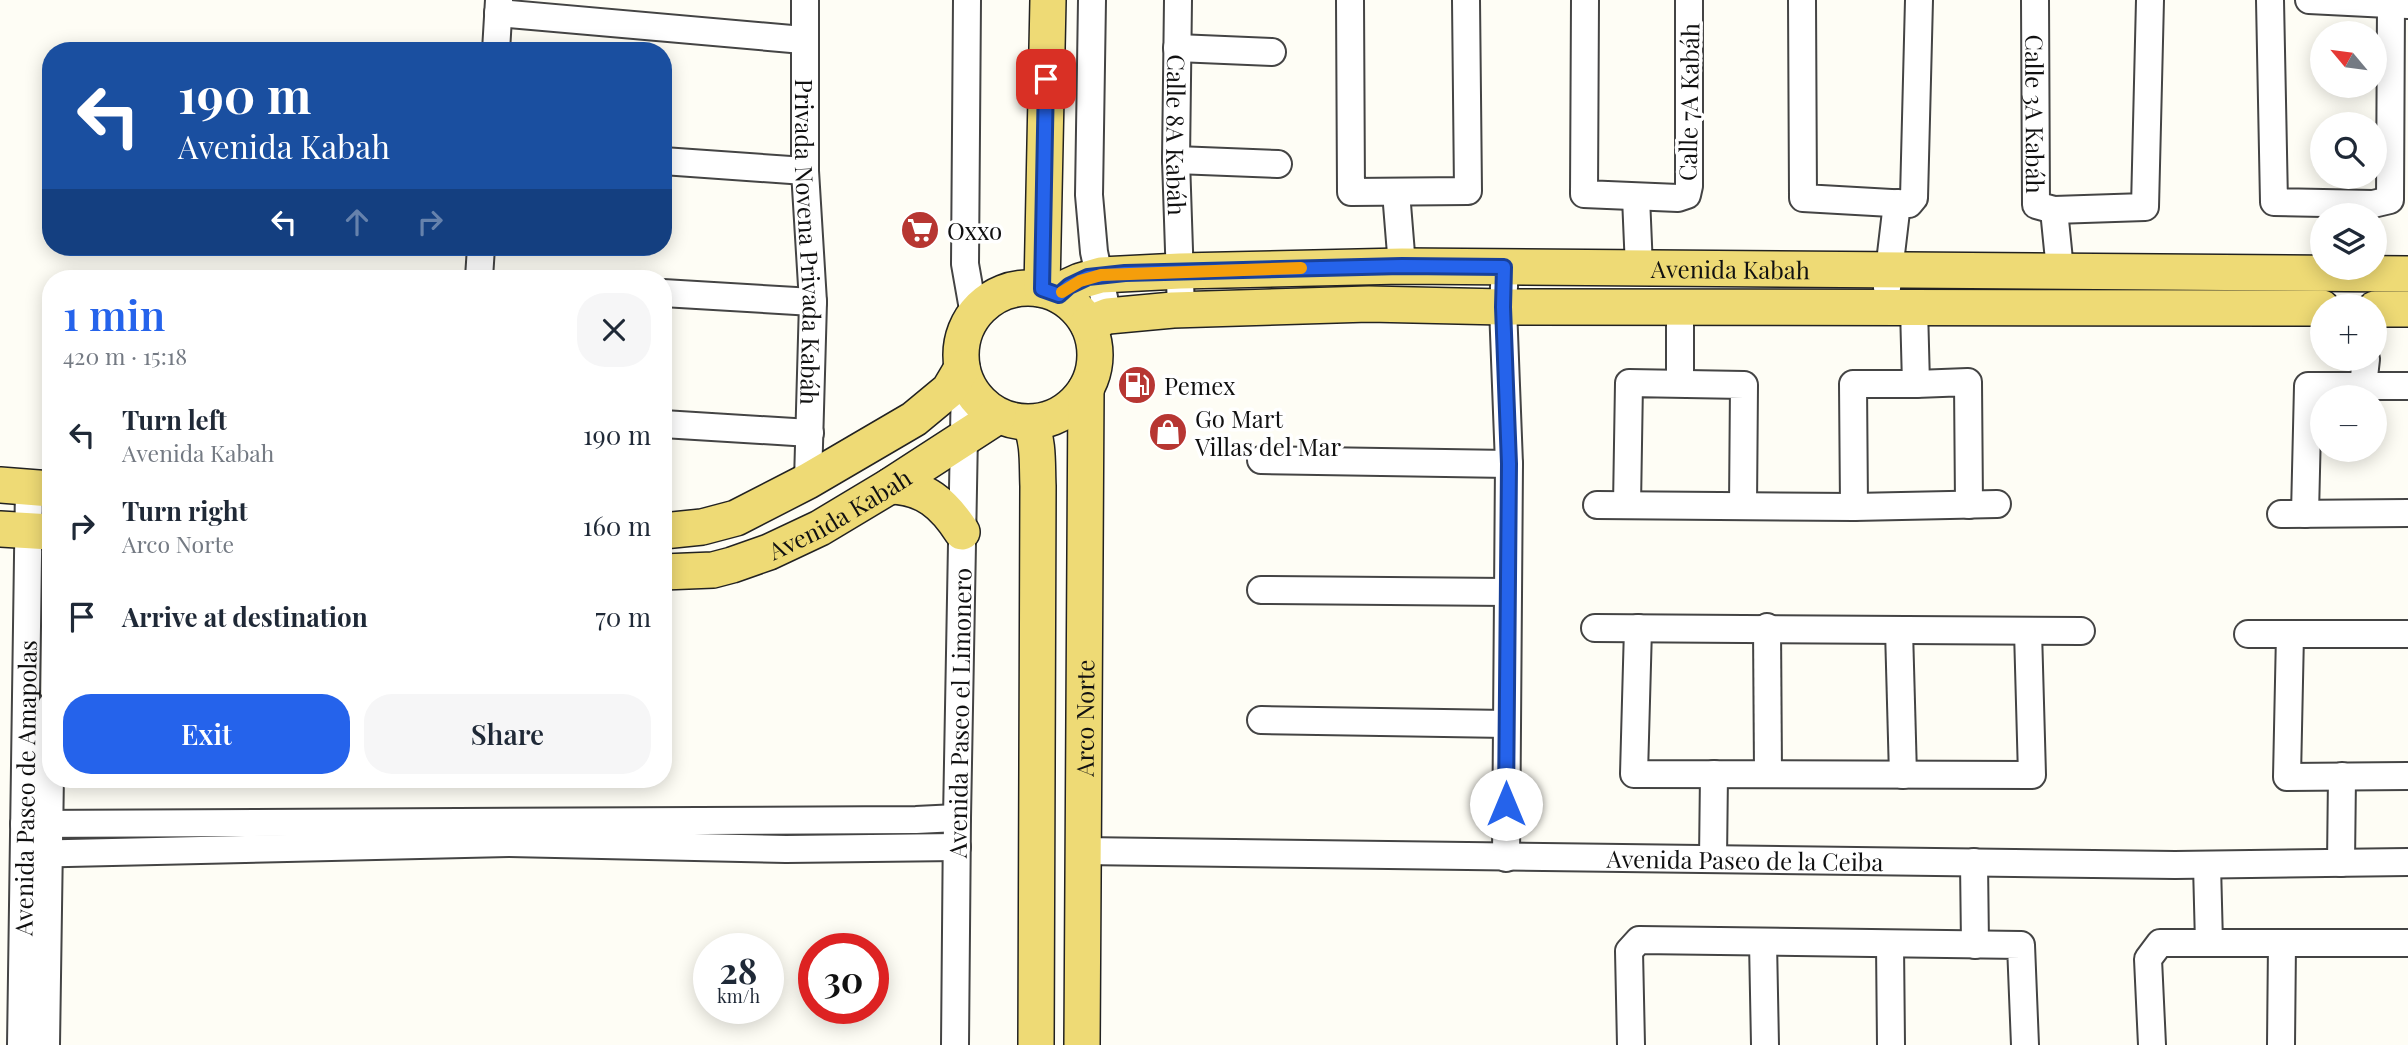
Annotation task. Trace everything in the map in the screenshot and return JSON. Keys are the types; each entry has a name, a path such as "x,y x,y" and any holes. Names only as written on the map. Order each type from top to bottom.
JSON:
{"main road":[{"path":"1048,0 1050,292"},
{"name":"Avenida Kabah","path":"1050,292 1101,275 1402,266 2310,271"},
{"name":"Avenida Kabah","path":"2387,272 2408,274"},
{"path":"1023,288 1050,292 1080,312 1098,320 1095,363 1086,389 1068,409 1056,416 1014,419 984,407 973,394 964,374 963,341 974,315 1004,292 1023,288"},
{"name":"Avenida Kabah","path":"1098,320 1181,310 1369,303 1503,307 2310,308"},
{"path":"2387,309 2408,309"},
{"name":"Avenida Kabah","path":"672,530 702,527 736,518 808,481 914,419 964,374"},
{"name":"Arco Norte","path":"1082,1045 1086,389"},
{"name":"Avenida Kabah","path":"672,572 713,570 769,552 820,528 964,438 1014,419"},
{"name":"Arco Norte","path":"1014,419 1034,431 1038,486 1036,1045"},
{"path":"890,486 915,489 936,500 945,507 962,533"}],"street":[{"name":"Privada Novena Privada Kabáh","path":"805,0 805,171 813,302 808,481"},
{"path":"967,0 965,264 974,315"},
{"path":"1092,0 1089,195 1094,252 1101,275 1098,320"},
{"name":"Calle 8A Kabáh","path":"1178,0 1176,160 1181,310"},
{"path":"1349,0 1351,192 1468,191 1466,0"},
{"name":"Calle 7A Kabáh","path":"1585,0 1584,194 1678,198 1686,195 1689,186 1689,0"},
{"path":"1802,0 1803,198 1909,204 1914,198 1919,0"},
{"name":"Calle 3A Kabáh","path":"2035,0 2036,205 2054,210 2145,207 2150,0"},
{"path":"2270,0 2274,202 2310,205"},
{"path":"2309,0 2399,4 2390,200 2385,203"},
{"path":"497,42 499,6 803,40"},
{"path":"1177,48 1272,52"},
{"path":"1176,160 1278,163"},
{"path":"672,162 805,171"},
{"path":"1396,192 1402,266"},
{"path":"1636,197 1639,268"},
{"path":"1897,203 1888,270 1900,307 1916,384"},
{"path":"2054,210 2060,270"},
{"path":"1504,267 1509,464 1506,858"},
{"path":"672,294 813,302"},
{"path":"1680,307 1680,383"},
{"name":"Avenida Paseo el Limonero","path":"955,1045 964,374"},
{"path":"1854,507 1853,384 1968,382 1969,505"},
{"path":"1627,505 1629,383 1680,383 1744,385 1743,506"},
{"path":"2310,386 2293,514 2408,513"},
{"path":"2387,386 2408,386"},
{"path":"672,425 810,433"},
{"path":"1261,460 1509,464"},
{"name":"Avenida Paseo de Amapolas","path":"21,1045 24,895 36,854 37,823 26,531 27,487"},
{"path":"1597,505 1854,507 1997,504"},
{"path":"1261,590 1508,592"},
{"path":"1595,628 2081,631"},
{"path":"1638,628 1634,774 2032,775 2028,631"},
{"path":"1767,628 1768,773"},
{"path":"1899,630 1903,775"},
{"path":"2248,634 2408,634"},
{"path":"2290,634 2287,777 2408,776"},
{"path":"1261,720 1507,724"},
{"path":"1713,859 1714,774"},
{"path":"2341,863 2342,776"},
{"name":"Avenida Paseo de Amapolas","path":"37,823 42,781"},
{"path":"36,854 510,832 957,818"},
{"path":"37,823 510,832 786,849 957,847"},
{"name":"Avenida Paseo de la Ceiba","path":"1082,851 1506,858 2207,864 2408,862"},
{"path":"1974,862 1975,945"},
{"path":"2207,864 2209,943"},
{"name":"Avenida Paseo de Amapolas","path":"24,895 46,1045"},
{"path":"1631,1045 1629,951 1639,940 2021,946 2025,1045"},
{"path":"1763,942 1765,1045"},
{"path":"2152,1045 2148,959 2160,943 2408,943"},
{"path":"2281,1045 2283,943"},
{"path":"1890,944 1891,1045"}],"slow traffic":[{"path":"1062,292 1088,277 1101,275 1301,268"}],"place":[{"name":"Oxxo","path":"920,230"},
{"name":"Pemex","path":"1137,385"},
{"name":"Go Mart Villas del Mar","path":"1168,432"}],"route":[{"path":"1046,79 1042,289 1059,295 1069,286 1088,277 1180,271 1402,266 1504,267 1509,464 1506,804"}]}
